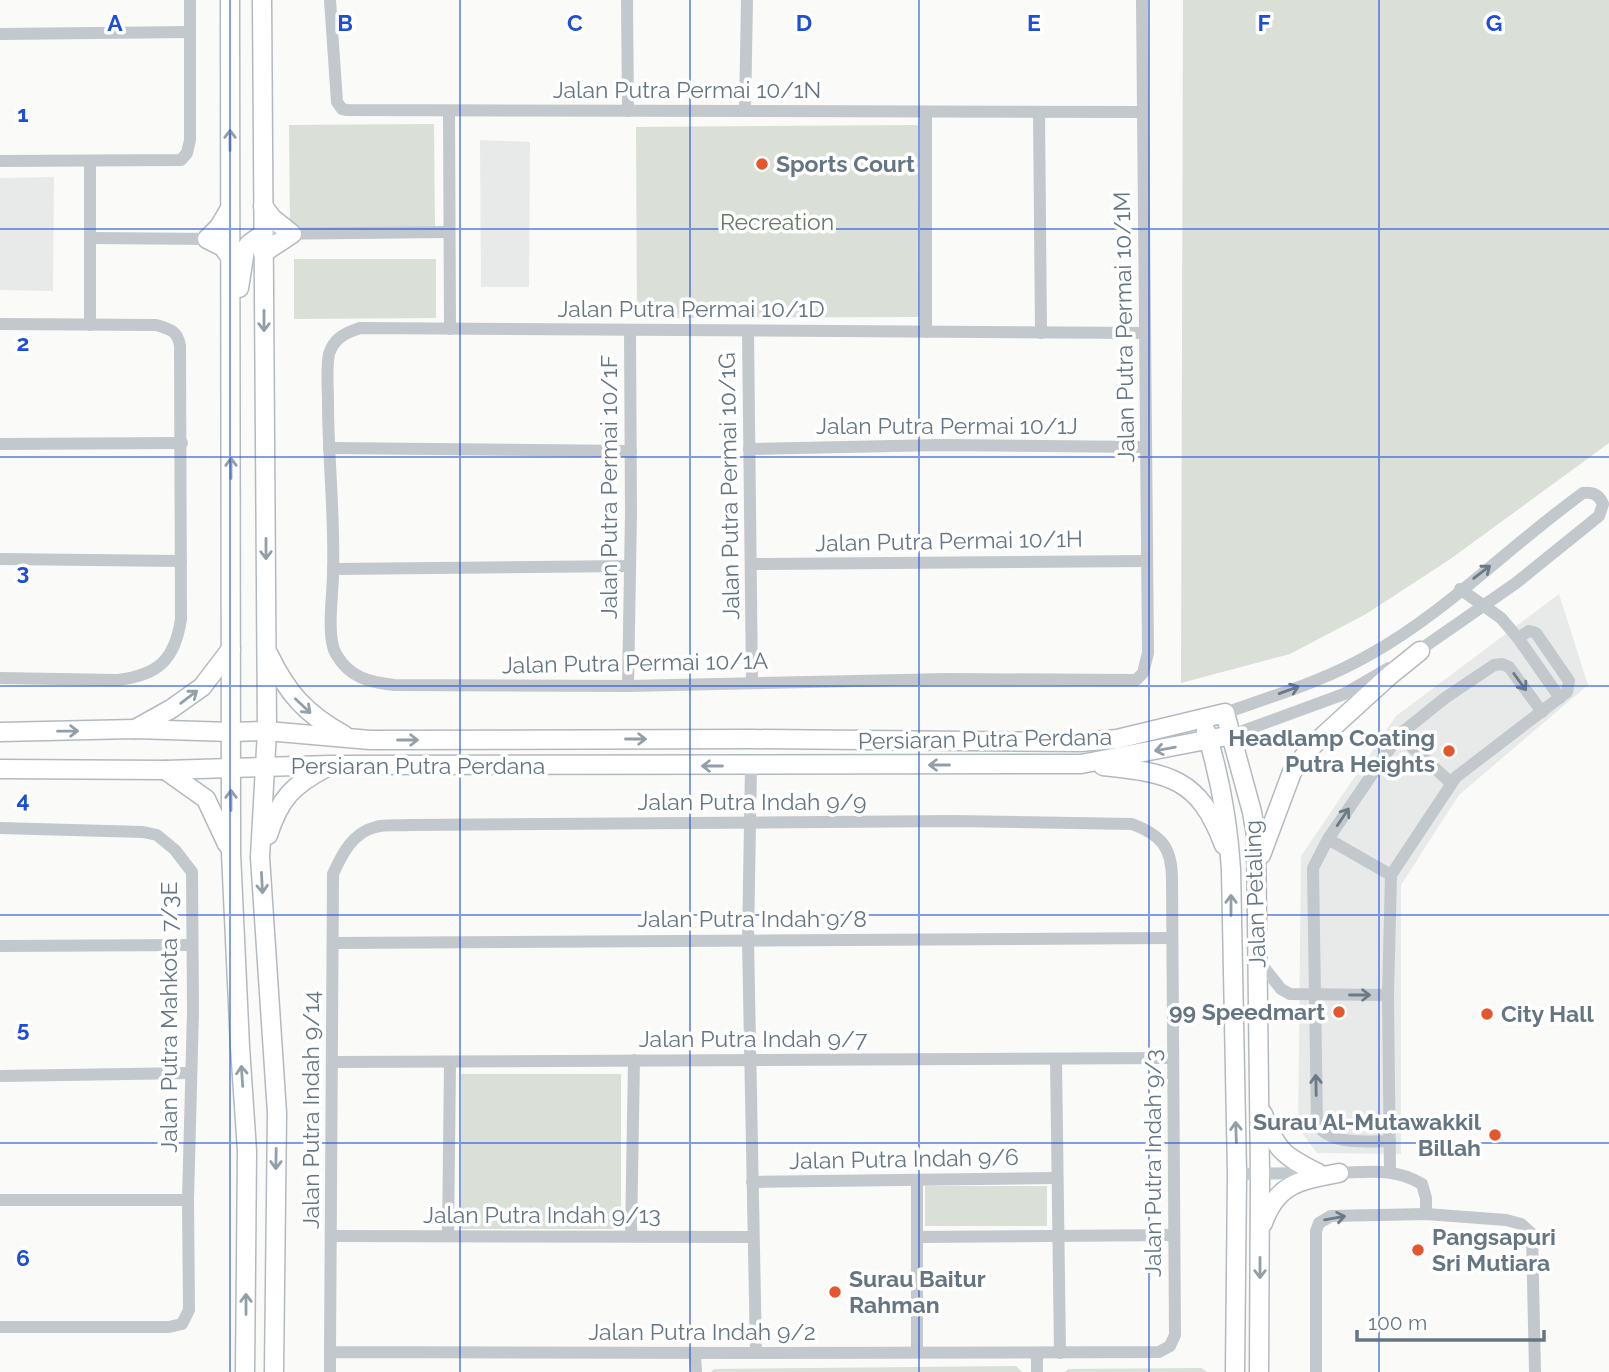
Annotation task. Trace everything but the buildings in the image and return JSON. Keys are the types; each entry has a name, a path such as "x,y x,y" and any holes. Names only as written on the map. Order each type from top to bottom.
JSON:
{"main road":[{"path":"230,0 231,853 247,1151 245,1372"},
{"path":"262,0 267,730 260,857 277,1113 274,1372"},
{"path":"230,248 249,229 254,218 258,191 263,185"},
{"path":"263,206 272,218 292,234 263,253"},
{"path":"230,208 219,227 207,239 230,248"},
{"path":"230,318 237,303 246,250 249,244 263,234"},
{"path":"135,729 172,709 202,687 231,649"},
{"path":"266,649 290,694 310,712 346,737 370,740"},
{"path":"1257,869 1272,820 1292,772 1310,748 1420,651"},
{"name":"Persiaran Putra Perdana","path":"0,732 267,730 370,740 1080,742 1117,739 1225,713"},
{"name":"Jalan Petaling","path":"1225,713 1252,812 1257,869 1259,1372"},
{"name":"Jalan Petaling","path":"1203,720 1222,788 1229,827 1237,1174 1235,1372"},
{"name":"Persiaran Putra Perdana","path":"0,769 165,770 330,765 1081,764 1232,735"},
{"path":"1081,764 1161,775 1194,792 1208,807 1231,869"},
{"path":"260,857 276,810 290,791 330,765"},
{"path":"165,770 206,799 231,853"},
{"path":"1259,1104 1278,1148 1289,1158 1318,1172"},
{"path":"247,1151 257,1111 269,1109 277,1113"},
{"path":"1260,1230 1268,1209 1280,1192 1307,1179 1339,1173"}],"street":[{"path":"0,161 181,160 189,148 190,133 190,0"},
{"name":"Jalan Putra Permai 10/1N","path":"330,0 337,102 342,109 1143,112"},
{"path":"627,0 628,111"},
{"path":"745,111 747,0"},
{"name":"Jalan Putra Permai 10/1M","path":"1142,0 1147,653"},
{"path":"0,34 190,32"},
{"path":"449,111 450,329"},
{"path":"926,112 926,332"},
{"path":"1039,112 1041,333"},
{"path":"90,161 90,325"},
{"path":"263,234 449,232"},
{"path":"90,239 207,239"},
{"path":"0,324 156,325 173,329 179,337 180,346 182,443 181,619 178,638 171,655 160,666 136,678 0,678"},
{"name":"Jalan Putra Permai 10/1D","path":"328,441 328,357 332,346 340,337 360,328 1145,333"},
{"name":"Jalan Putra Permai 10/1F","path":"628,686 630,330"},
{"name":"Jalan Putra Permai 10/1G","path":"748,331 752,683"},
{"path":"328,441 631,451"},
{"name":"Jalan Putra Permai 10/1A","path":"328,441 334,651 344,667 367,682 407,685 628,686 947,679 1136,680 1143,673 1147,653"},
{"path":"0,444 182,443"},
{"name":"Jalan Putra Permai 10/1J","path":"749,449 1146,447"},
{"name":"Persiaran Putra Perdana","path":"1225,713 1321,678 1369,655 1413,627 1583,494 1594,494 1600,498 1603,504 1599,516 1483,607 1420,651 1344,694 1232,735"},
{"path":"0,559 181,561"},
{"name":"Jalan Putra Permai 10/1H","path":"752,564 1147,561"},
{"path":"333,569 630,566"},
{"path":"1390,1172 1388,995 1391,875 1451,783 1567,692 1569,681 1539,638 1529,631 1518,638 1501,618 1460,589"},
{"path":"1390,1141 1331,1137 1321,1131 1317,1124 1313,868 1328,839 1399,735 1445,698 1494,665 1502,664 1509,667 1542,712"},
{"path":"1399,735 1451,783"},
{"path":"751,766 748,940 756,1353"},
{"name":"Jalan Putra Indah 9/9","path":"343,850 356,838 375,827 954,821 1132,824 1150,831 1163,842"},
{"name":"Jalan Putra Mahkota 7/3E","path":"0,828 143,832 157,835 175,850 192,872 193,1011 188,1200 190,1286 187,1318 176,1326 0,1327"},
{"path":"1328,839 1391,875"},
{"name":"Jalan Putra Indah 9/3","path":"1159,1352 1170,1346 1175,1335 1172,866 1163,842"},
{"name":"Jalan Putra Indah 9/14","path":"330,1372 333,874 343,850"},
{"name":"Jalan Putra Indah 9/8","path":"333,943 1172,938"},
{"path":"0,946 191,945"},
{"path":"1258,960 1281,989 1290,994 1388,995"},
{"name":"Jalan Putra Indah 9/7","path":"333,1062 1173,1058"},
{"path":"1056,1059 1060,1353"},
{"path":"631,1236 634,1060"},
{"path":"448,1235 450,1063"},
{"path":"0,1076 191,1073"},
{"path":"1237,1174 1390,1172 1407,1175 1422,1184 1426,1198 1426,1214"},
{"name":"Jalan Putra Indah 9/6","path":"752,1182 1058,1178"},
{"path":"917,1180 917,1352"},
{"path":"0,1200 188,1200"},
{"path":"1316,1372 1316,1231 1319,1223 1331,1216 1426,1214 1506,1220 1521,1224 1532,1234 1535,1372"},
{"path":"918,1237 1174,1235"},
{"name":"Jalan Putra Indah 9/13","path":"331,1236 752,1237"},
{"name":"Jalan Putra Indah 9/2","path":"330,1352 695,1355 1159,1352"},
{"path":"1037,1353 1037,1372"},
{"path":"695,1355 696,1372"}],"shaded area":[{"path":"480,140 530,142 529,287 481,287"},
{"path":"54,177 53,291 0,290 0,178"},
{"path":"1559,594 1588,685 1459,795 1401,885 1401,1154 1317,1153 1298,1128 1301,856 1396,716"}],"green space":[{"path":"1183,0 1609,0 1609,443 1449,560 1366,614 1290,654 1181,683"},
{"path":"434,124 435,228 290,229 289,125"},
{"name":"Recreation","path":"918,125 919,317 637,318 636,127"},
{"path":"294,259 436,259 436,318 294,319"},
{"path":"461,1074 621,1074 621,1229 461,1229"},
{"path":"925,1186 1047,1186 1047,1226 925,1226"},
{"path":"1016,1366 1022,1372 711,1372 714,1369"},
{"path":"1201,1368 1208,1372 1065,1372 1068,1369"}],"place":[{"name":"Sports Court","path":"762,164"},
{"name":"Headlamp Coating Putra Heights","path":"1449,751"},
{"name":"99 Speedmart","path":"1339,1012"},
{"name":"City Hall","path":"1487,1014"},
{"name":"Surau Al-Mutawakkil Billah","path":"1495,1135"},
{"name":"Pangsapuri Sri Mutiara","path":"1418,1250"},
{"name":"Surau Baitur Rahman","path":"835,1292"}]}
